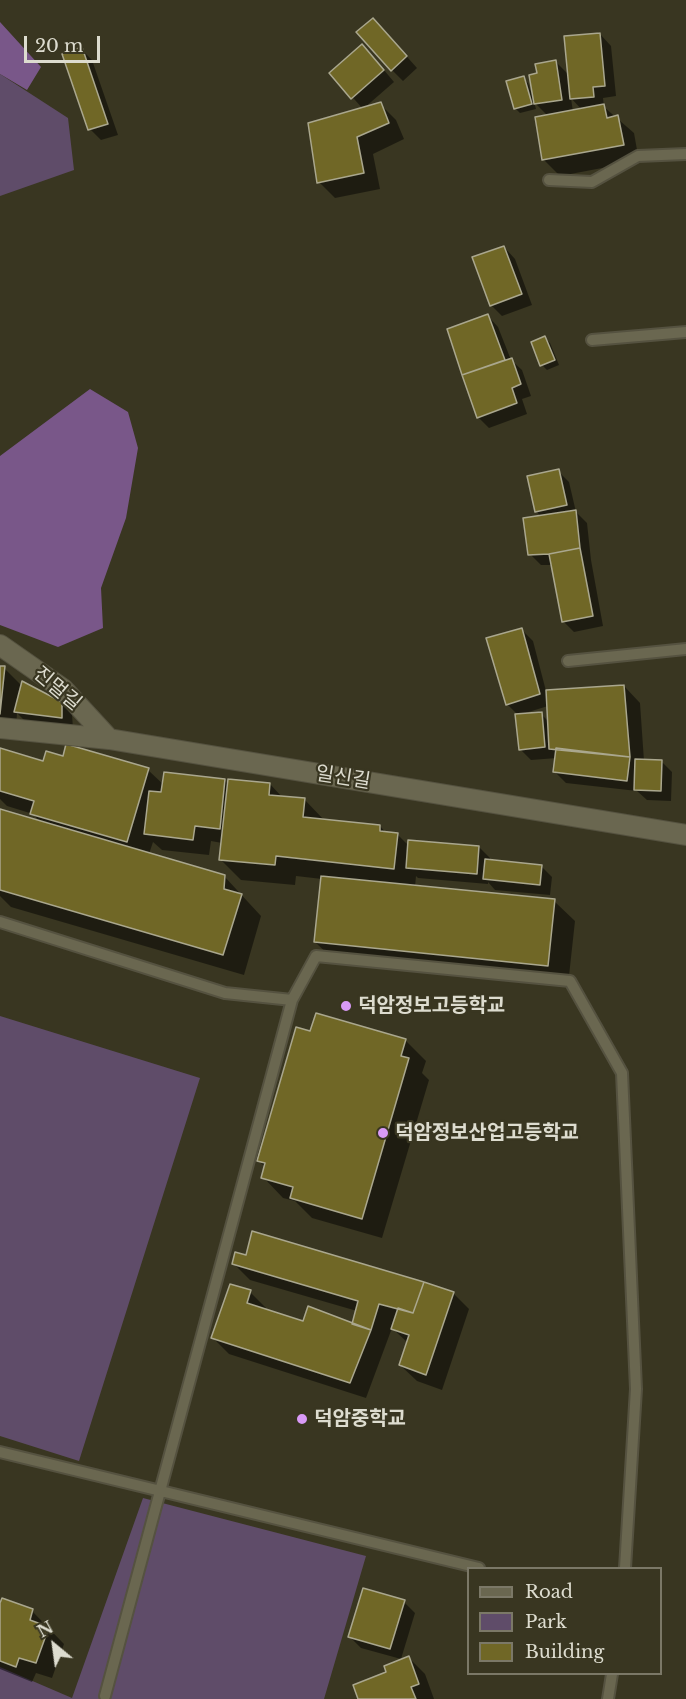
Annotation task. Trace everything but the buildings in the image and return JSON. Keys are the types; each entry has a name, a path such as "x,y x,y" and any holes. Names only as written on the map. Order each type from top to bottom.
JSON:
{"street":[{"name":"진멀길","path":"0,645 63,689 109,739"},
{"name":"일신길","path":"0,728 109,739 686,836"}],"lane":[{"path":"549,180 592,182 638,156 686,154"},
{"path":"592,340 686,332"},
{"path":"568,661 686,649"},
{"path":"0,922 225,993 292,1000"},
{"path":"105,1696 292,1000 316,956 570,981 622,1073 636,1389 626,1567"},
{"path":"0,1452 471,1567"},
{"path":"608,1699 612,1675"}],"green space":[{"path":"0,74 68,118 74,170 0,196"},
{"path":"0,1016 200,1078 79,1461 0,1436"},
{"path":"143,1498 366,1556 324,1699 0,1699 0,1667 72,1698"}],"shaded area":[{"path":"0,22 41,67 27,90 0,74"},
{"path":"90,389 128,412 138,448 126,518 101,588 103,628 58,647 0,625 0,456"}],"place":[{"name":"덕암정보고등학교","path":"346,1006"},
{"name":"덕암정보산업고등학교","path":"383,1133"},
{"name":"덕암중학교","path":"302,1419"}]}
